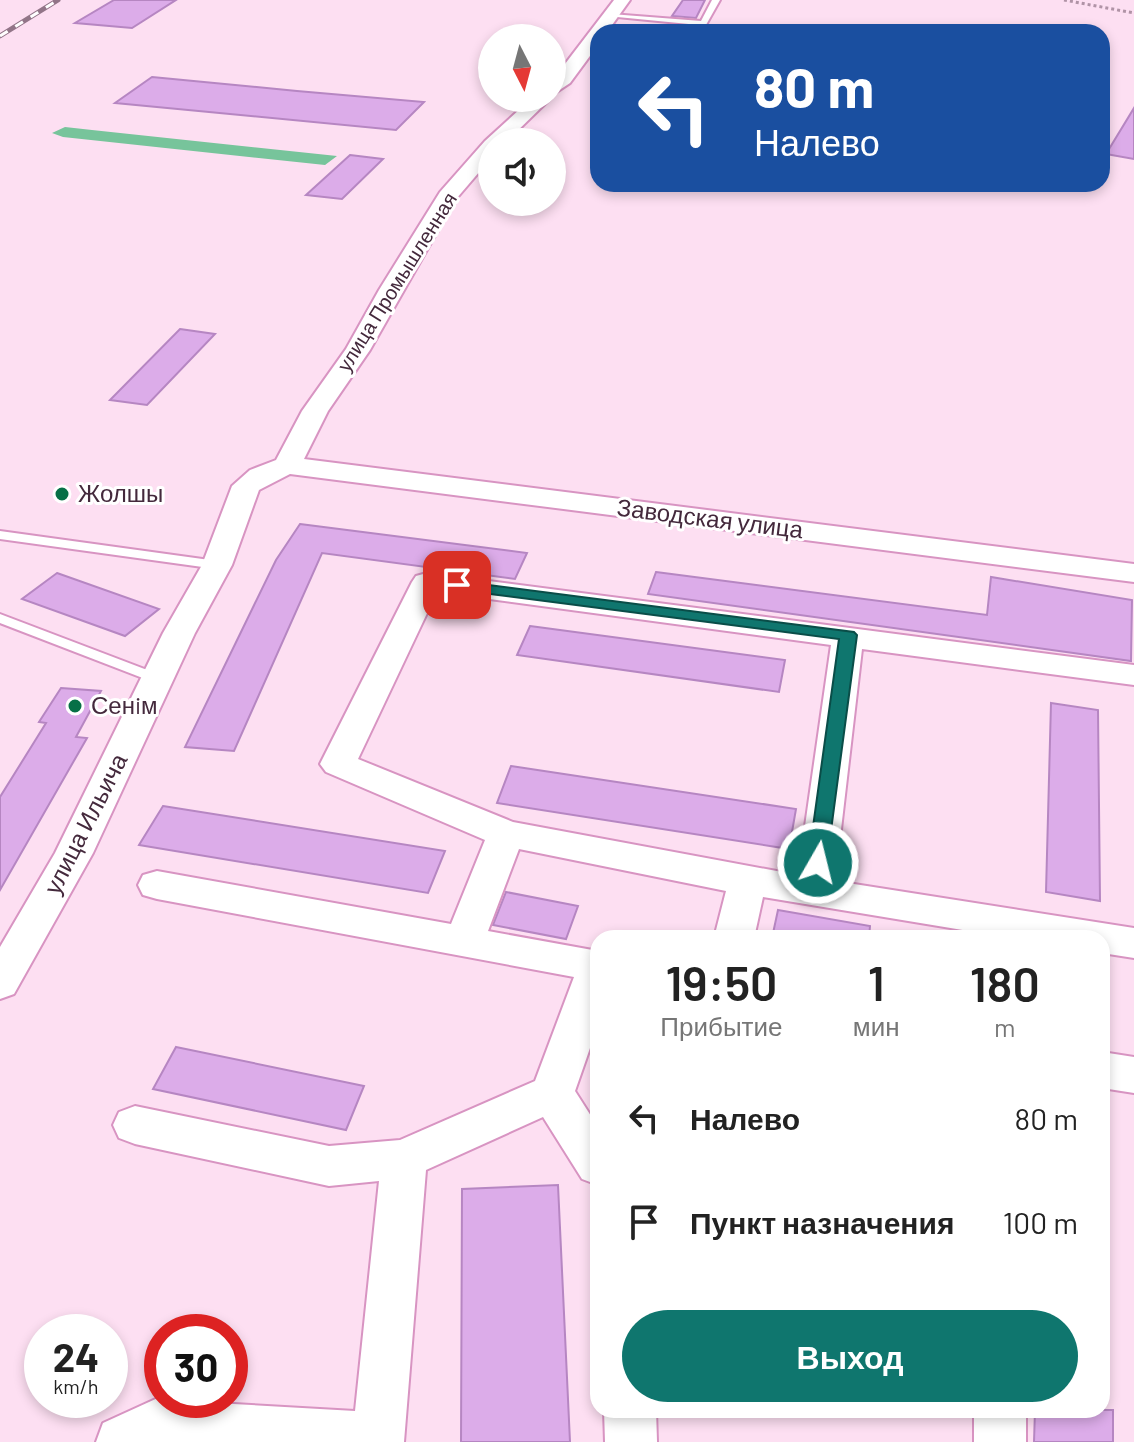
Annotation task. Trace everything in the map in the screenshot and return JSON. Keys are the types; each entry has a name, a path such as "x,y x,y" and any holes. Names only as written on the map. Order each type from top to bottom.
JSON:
{"street":[{"path":"605,24 622,0"},
{"path":"566,73 590,44"},
{"name":"улица Промышленная","path":"511,128 527,112"},
{"name":"улица Промышленная","path":"287,465 315,411 358,350 447,196 478,162"},
{"name":"улица Ильича","path":"0,983 74,853 217,565 246,486 260,476 287,465"},
{"name":"Заводская улица","path":"287,465 1134,573"},
{"path":"1053,930 747,881 506,834 338,764 427,582 1134,675"},
{"path":"815,891 848,635"},
{"path":"464,942 506,834"},
{"path":"736,930 747,881"},
{"path":"157,885 590,966"},
{"path":"1110,939 1134,943"},
{"path":"135,1125 329,1166 404,1159 552,1093 590,989"},
{"path":"1110,1071 1134,1075"},
{"path":"552,1093 590,1152"},
{"path":"122,1442 160,1423 378,1440 404,1159"},
{"path":"630,1418 631,1442"},
{"path":"1000,1418 1000,1442"}],"lane":[{"path":"611,16 703,23 716,0"},
{"path":"0,535 217,565"},
{"path":"0,618 158,679"}],"path":[{"path":"1064,0 1134,13"}],"green space":[{"path":"65,127 337,156 325,165 63,137 52,133"}],"building":[{"path":"114,0 176,0 132,28 75,23"},
{"path":"683,0 705,0 696,18 672,16"},
{"path":"152,77 424,102 396,130 115,103"},
{"path":"1134,108 1134,159 1110,155 1110,147"},
{"path":"350,155 383,159 342,199 306,195"},
{"path":"180,329 215,334 147,405 110,400"},
{"path":"300,524 527,553 515,579 322,553 234,751 185,747 276,560"},
{"path":"656,572 987,615 991,577 1132,600 1131,661 648,594"},
{"path":"57,573 159,609 125,636 22,599"},
{"path":"530,626 785,660 779,692 517,655"},
{"path":"61,688 101,691 76,737 87,738 0,890 0,797 46,723 39,722"},
{"path":"1051,703 1098,710 1100,901 1046,892"},
{"path":"511,766 796,809 789,849 497,803"},
{"path":"163,806 445,851 428,893 139,845"},
{"path":"506,892 578,906 566,939 493,925"},
{"path":"778,910 870,926 870,930 774,930"},
{"path":"176,1047 364,1086 346,1130 153,1089"},
{"path":"558,1185 570,1442 461,1442 462,1189"},
{"path":"1110,1410 1113,1410 1113,1442 1034,1442 1035,1418 1110,1418"}],"railway":[{"path":"0,36 58,0"}],"place":[{"name":"Жолшы","path":"62,494"},
{"name":"Сенiм","path":"75,706"}],"route":[{"path":"457,585 848,635 818,863"}]}
